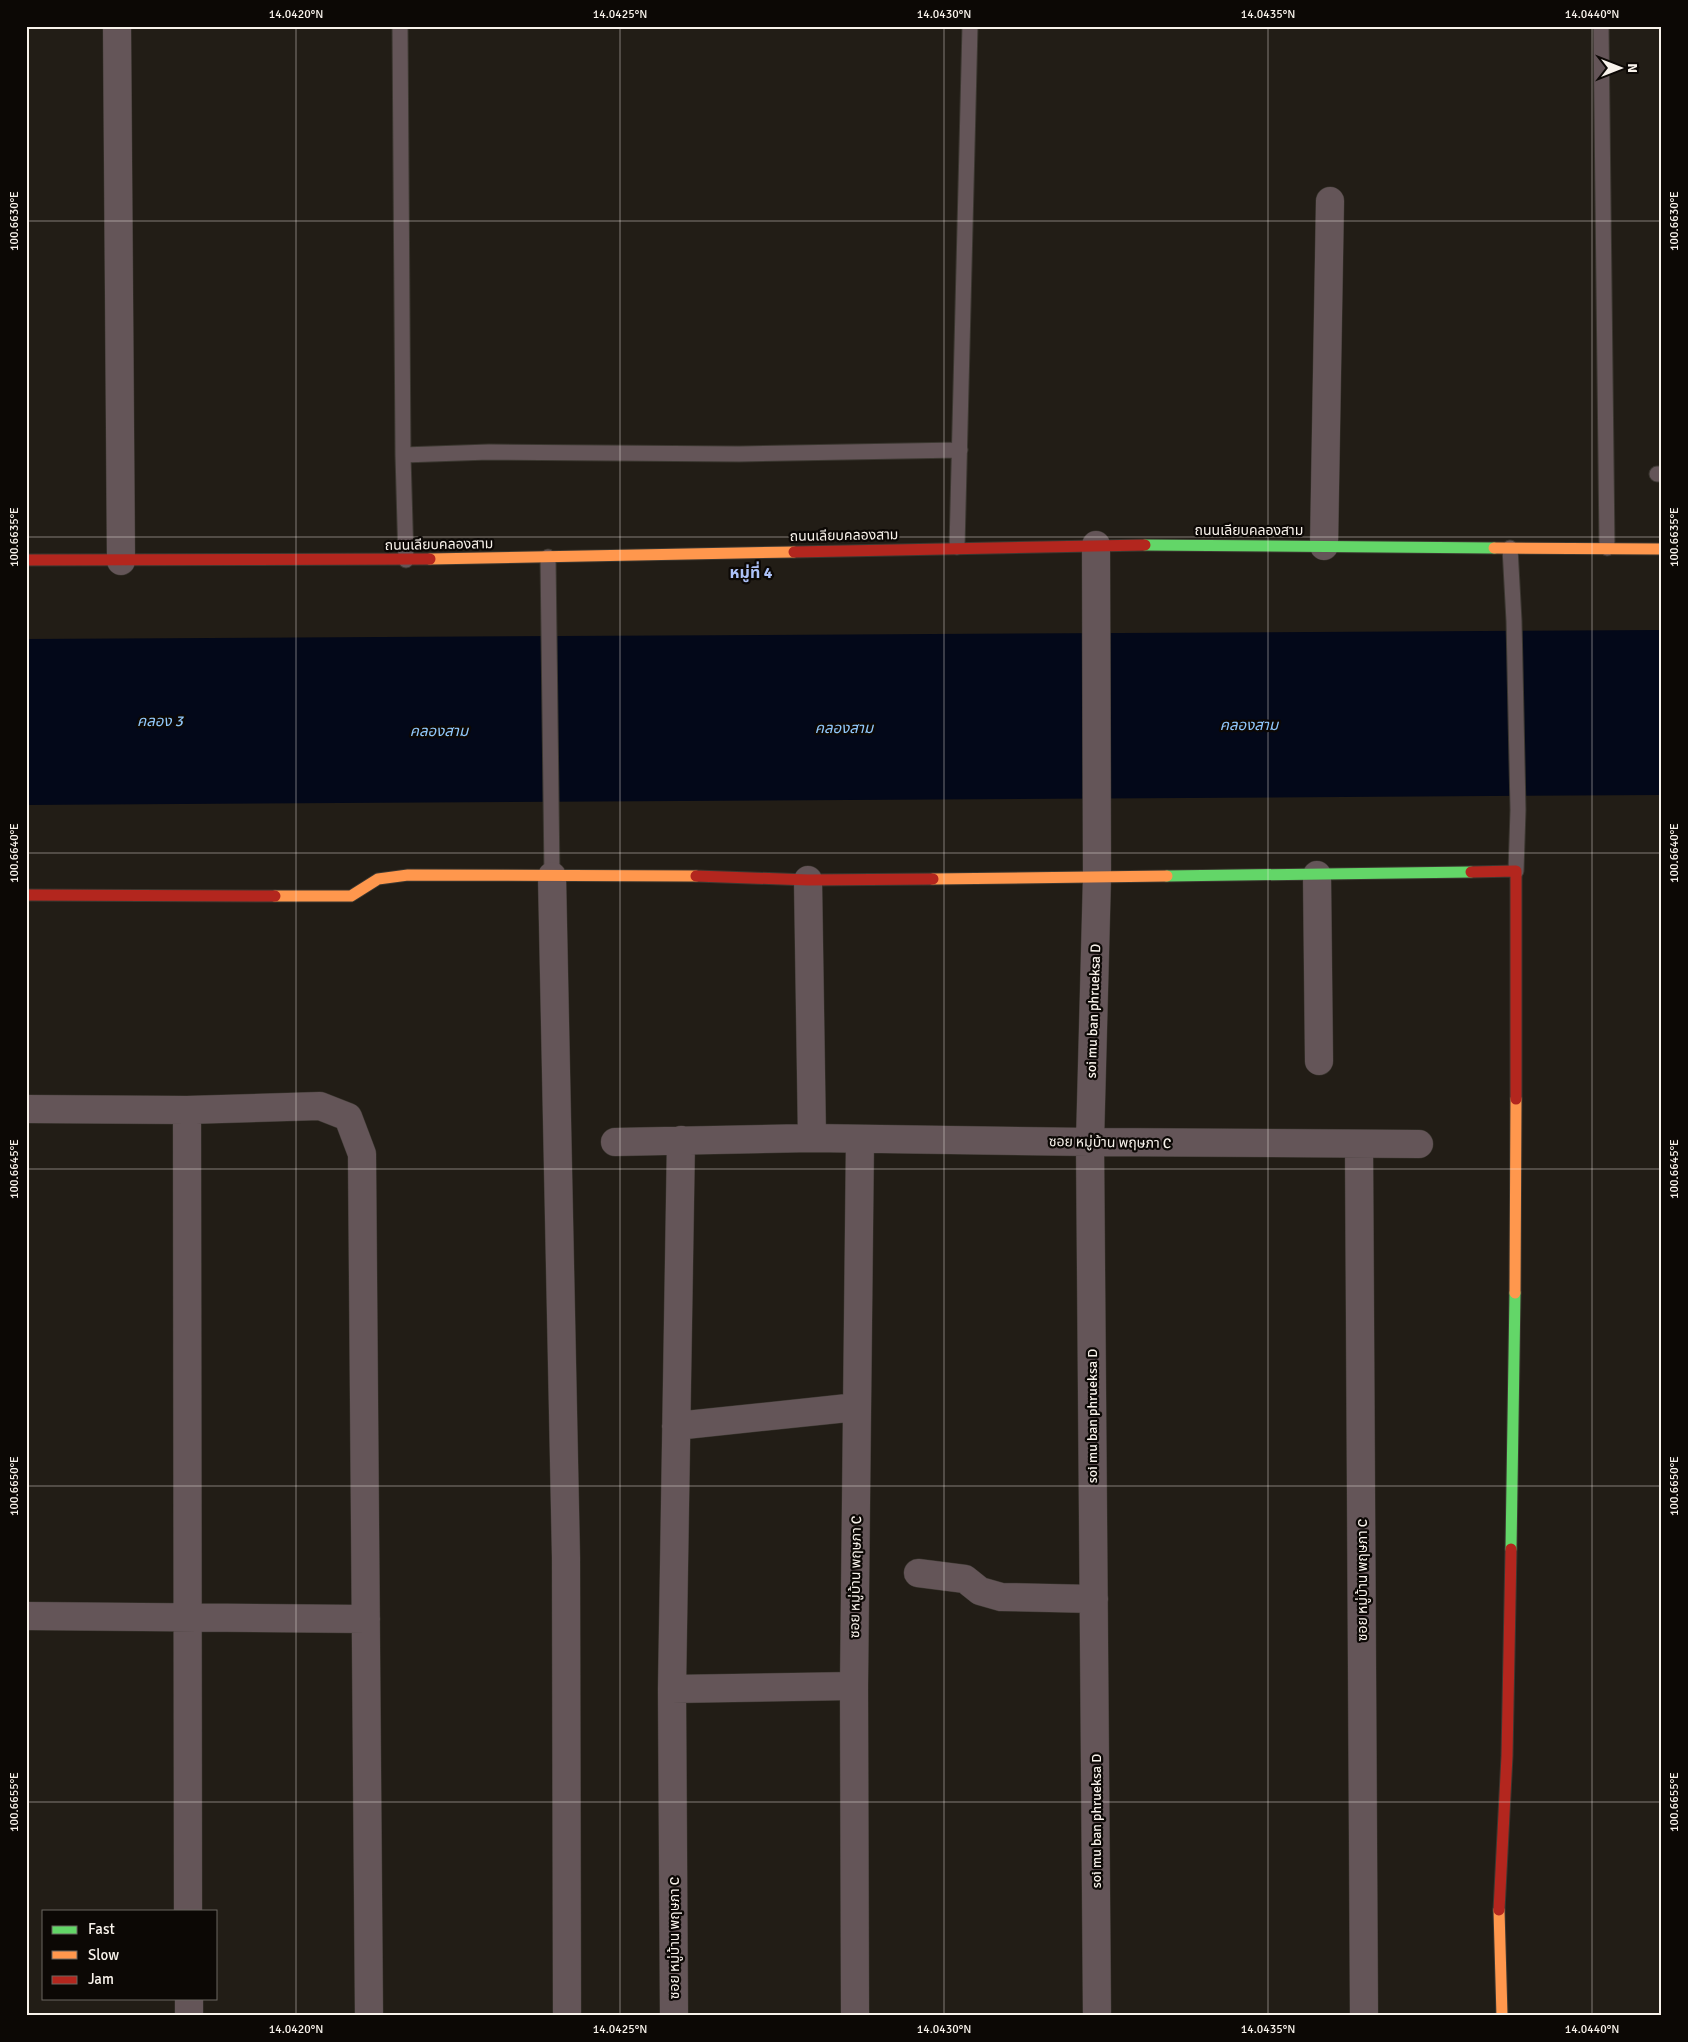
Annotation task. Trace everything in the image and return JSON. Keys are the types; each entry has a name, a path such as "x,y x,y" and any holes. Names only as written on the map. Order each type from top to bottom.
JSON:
{"street":[{"path":"117,26 121,561"},
{"path":"1324,546 1330,201"},
{"name":"ถนนเลียบคลองสาม","path":"26,560 406,560 1096,545 1662,549"},
{"name":"soi mu ban phrueksa D","path":"1096,545 1097,877 1090,1142 1097,2016"},
{"path":"26,896 351,896 378,879 408,875 673,875 808,880 1516,871 1514,1396 1506,1756 1499,1894 1502,2016"},
{"path":"1317,875 1319,1061"},
{"path":"552,876 566,1558 567,2016"},
{"path":"808,880 812,1138"},
{"path":"26,1110 187,1110 320,1106 348,1117 362,1154 370,2016"},
{"path":"187,1110 188,1910"},
{"name":"ซอย หมู่บ้าน พฤษภา C","path":"615,1142 812,1138 1419,1144"},
{"name":"ซอย หมู่บ้าน พฤษภา C","path":"855,2016 854,1686 860,1139"},
{"name":"ซอย หมู่บ้าน พฤษภา C","path":"674,2016 672,1689 681,1140"},
{"name":"ซอย หมู่บ้าน พฤษภา C","path":"1360,1144 1364,2016"},
{"path":"676,1426 857,1407"},
{"path":"918,1573 965,1579 980,1591 1001,1597 1094,1599"},
{"path":"26,1616 366,1618"},
{"path":"672,1689 854,1686"},
{"path":"188,2000 189,2016"}],"lane":[{"path":"400,26 403,455 406,560"},
{"path":"956,547 970,26"},
{"path":"1602,26 1607,548"},
{"path":"403,455 489,452 740,454 960,450"},
{"path":"1510,548 1514,621 1518,810 1516,871"},
{"path":"548,557 552,876"}],"water":[{"name":"คลอง 3","path":"1662,630 1662,795 26,805 26,639"}],"traffic: fast":[{"path":"1145,545 1494,548"},
{"path":"1167,876 1471,872"},
{"path":"1511,1549 1515,1293"}],"traffic: slow":[{"path":"1494,548 1662,549"},
{"path":"430,559 794,552"},
{"path":"275,896 351,896 378,879 408,875 696,876"},
{"path":"933,879 1167,876"},
{"path":"1515,1293 1516,1099"},
{"path":"1499,1910 1502,2016"}],"traffic: jam":[{"path":"794,552 1145,545"},
{"path":"26,560 430,559"},
{"path":"1471,872 1516,871 1516,1099"},
{"path":"696,876 808,880 933,879"},
{"path":"26,895 275,896"},
{"path":"1499,1910 1507,1756 1511,1549"}],"district":[{"name":"หมู่ที่ 4","path":"751,572"}],"water label":[{"name":"คลองสาม","path":"1249,725"},
{"name":"คลองสาม","path":"844,728"},
{"name":"คลองสาม","path":"439,731"}]}
